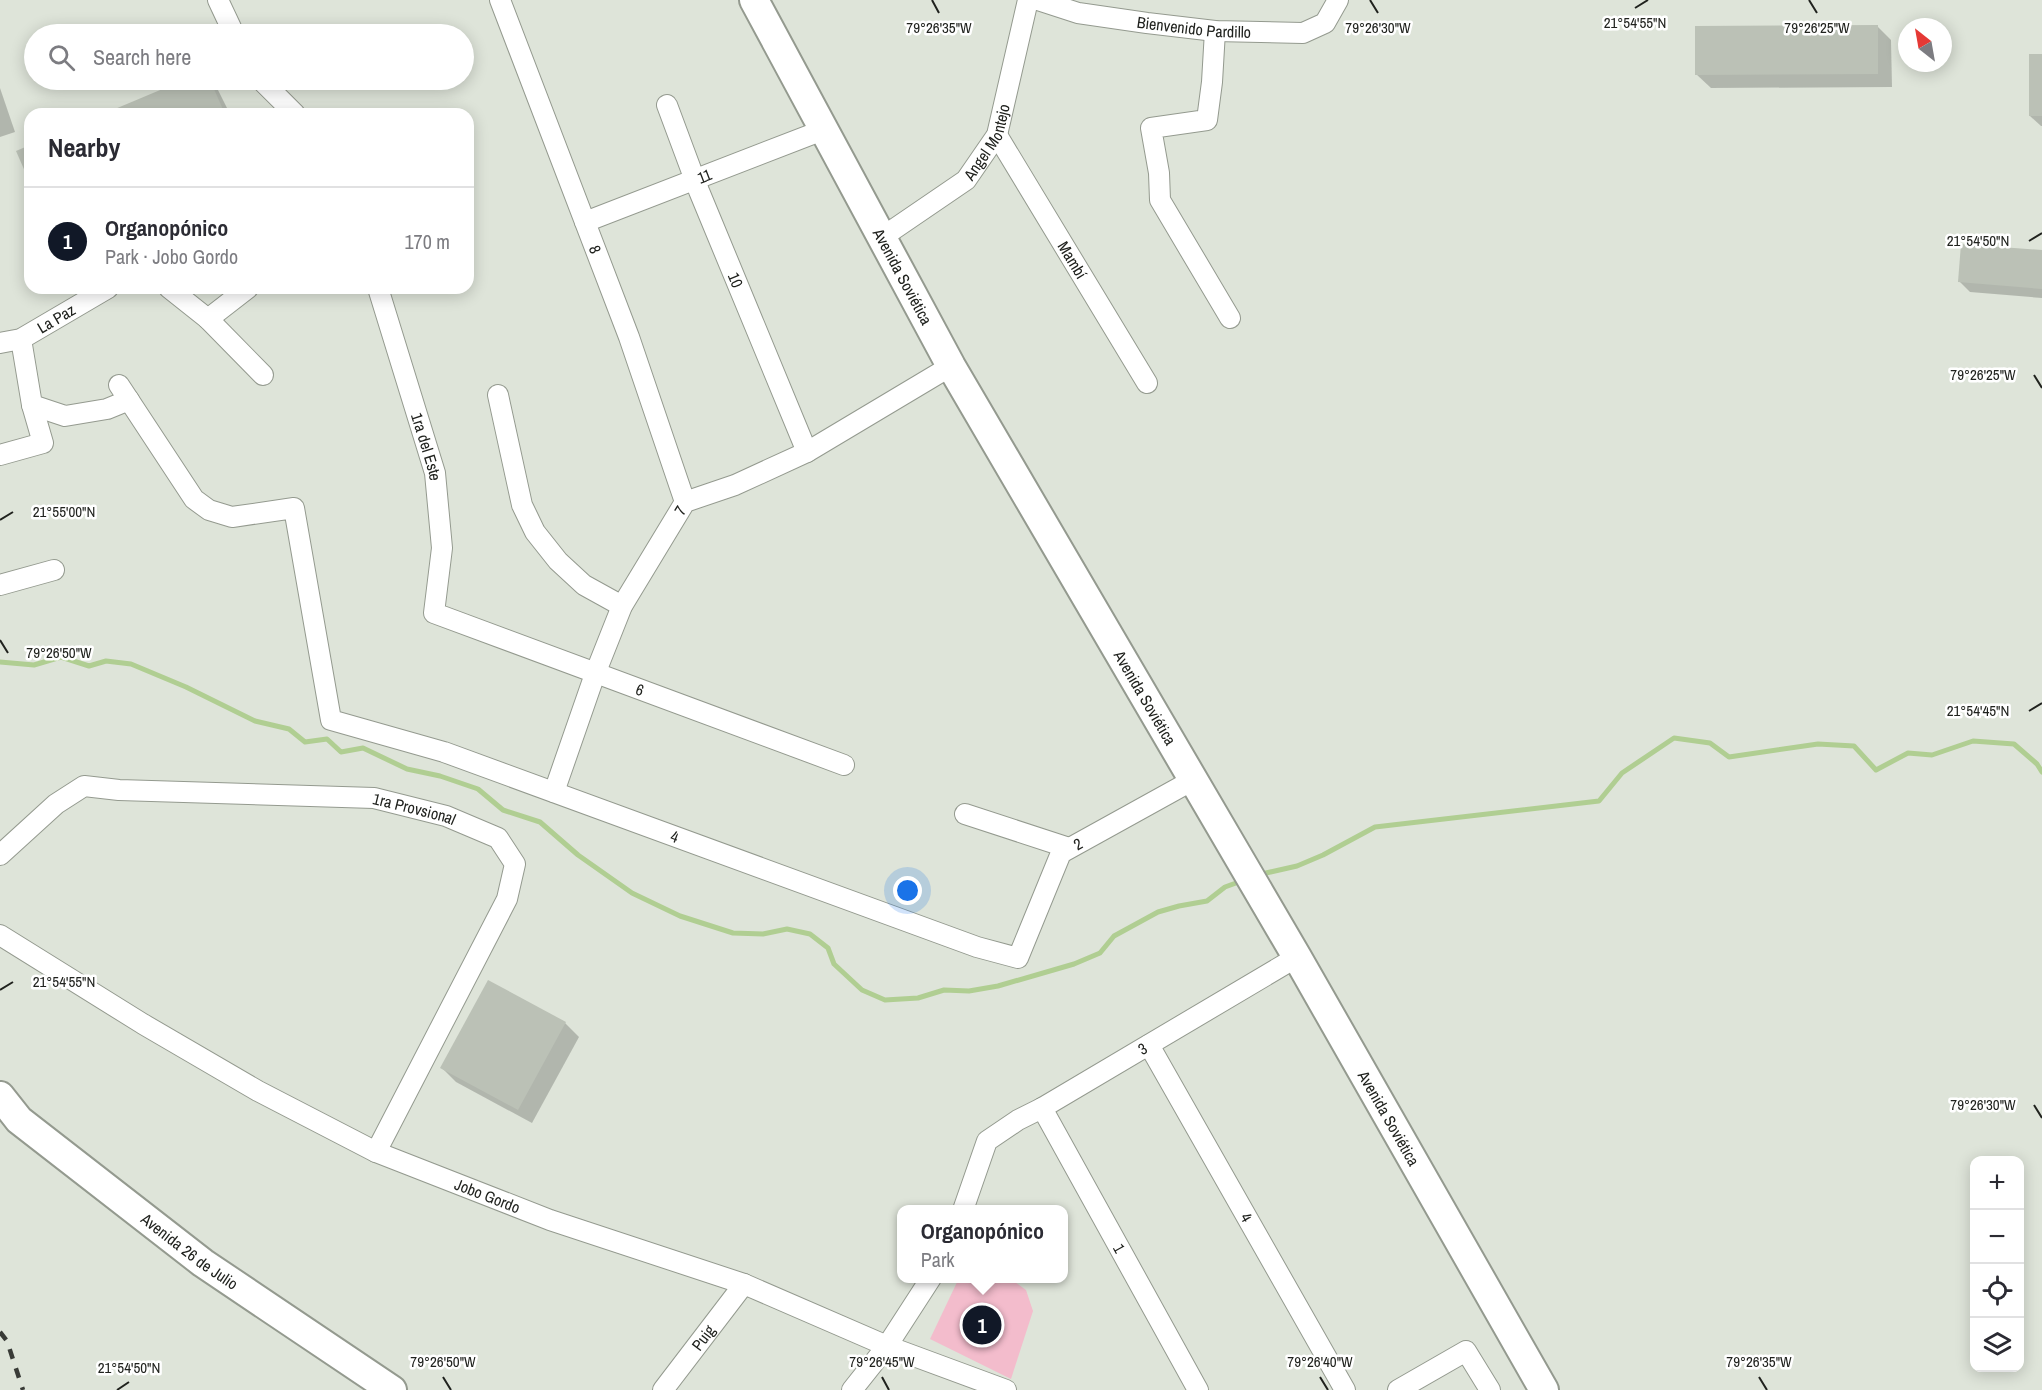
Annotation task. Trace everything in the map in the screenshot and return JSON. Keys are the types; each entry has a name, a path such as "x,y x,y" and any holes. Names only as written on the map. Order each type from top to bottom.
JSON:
{"street":[{"path":"218,0 229,24"},
{"name":"8","path":"500,0 629,337 685,502"},
{"name":"Avenida Soviética","path":"754,0 880,238 951,366 1297,957 1544,1390"},
{"name":"Angel Montejo","path":"880,238 966,180 997,135 1028,0"},
{"name":"Bienvenido Pardillo","path":"1038,0 1078,13 1147,23 1215,31 1302,33 1325,23 1338,0"},
{"path":"1215,31 1207,120 1151,128 1159,173 1160,200 1230,318"},
{"path":"271,90 289,108"},
{"name":"10","path":"667,105 695,180 807,452"},
{"name":"11","path":"585,222 823,130"},
{"name":"Mambí","path":"997,135 1147,383"},
{"name":"La Paz","path":"0,343 21,339 98,294"},
{"path":"177,294 208,319 263,375"},
{"path":"208,319 240,294"},
{"name":"1ra del Este","path":"380,294 435,473 442,548 434,613"},
{"path":"0,455 43,443 32,405 21,339"},
{"name":"7","path":"554,792 595,674 622,606 685,502 735,485 807,452 951,366"},
{"name":"4","path":"32,405 64,416 107,410 124,393 194,499 209,510 232,517 294,508 331,720 444,752 976,947 1018,958"},
{"path":"498,395 522,505 535,532 558,561 584,585 622,606"},
{"path":"0,585 54,570"},
{"name":"6","path":"434,613 844,765"},
{"name":"2","path":"1018,958 1061,853 1193,780"},
{"name":"1ra Provsional","path":"0,855 56,804 84,786 119,790 374,798 446,816 498,838 515,864 507,899 376,1152"},
{"path":"965,814 1069,848"},
{"name":"Jobo Gordo","path":"0,935 143,1024 258,1091 376,1152 550,1220 744,1284 887,1346 1006,1390"},
{"name":"3","path":"964,1205 987,1141 1018,1120 1149,1046 1297,957"},
{"name":"4","path":"1149,1046 1344,1390"},
{"name":"Avenida 26 de Julio","path":"0,1096 19,1120 203,1263 392,1390"},
{"name":"1","path":"1042,1108 1198,1390"},
{"path":"852,1390 887,1346 928,1283"},
{"name":"Puig","path":"663,1390 744,1284"},
{"path":"1398,1390 1466,1351 1490,1390"}],"shaded area":[{"path":"957,1283 1016,1283 1026,1290 1033,1311 1011,1379 930,1339"}],"building":[{"path":"1878,25 1878,74 1695,75 1695,26"},
{"path":"2029,54 2042,54 2042,116 2029,116"},
{"path":"160,90 214,90 222,108 117,108"},
{"path":"24,148 24,169 16,151"},
{"path":"1961,244 2042,250 2042,289 1958,282"},
{"path":"488,980 566,1022 518,1110 440,1068"}],"waterway":[{"path":"0,662 34,665 61,657 89,666 106,661 131,664 186,687 255,721 289,729 305,742 327,739 341,752 363,748 407,769 440,776 478,789 503,810 540,822 578,855 632,893 680,916 733,933 763,934 787,929 810,934 828,948 834,964 862,990 885,1000 918,998 944,990 969,991 998,986 1074,964 1100,953 1114,936 1158,912 1207,901 1225,887 1236,883"},
{"path":"1266,873 1297,866 1375,827 1599,801 1622,773 1674,738 1710,743 1729,757 1818,744 1854,746 1876,770 1908,753 1932,755 1973,741 2014,744 2037,764 2042,772"}],"railway":[{"path":"0,1332 7,1341 23,1390"}],"place":[{"name":"Organopónico","path":"982,1325"}]}
